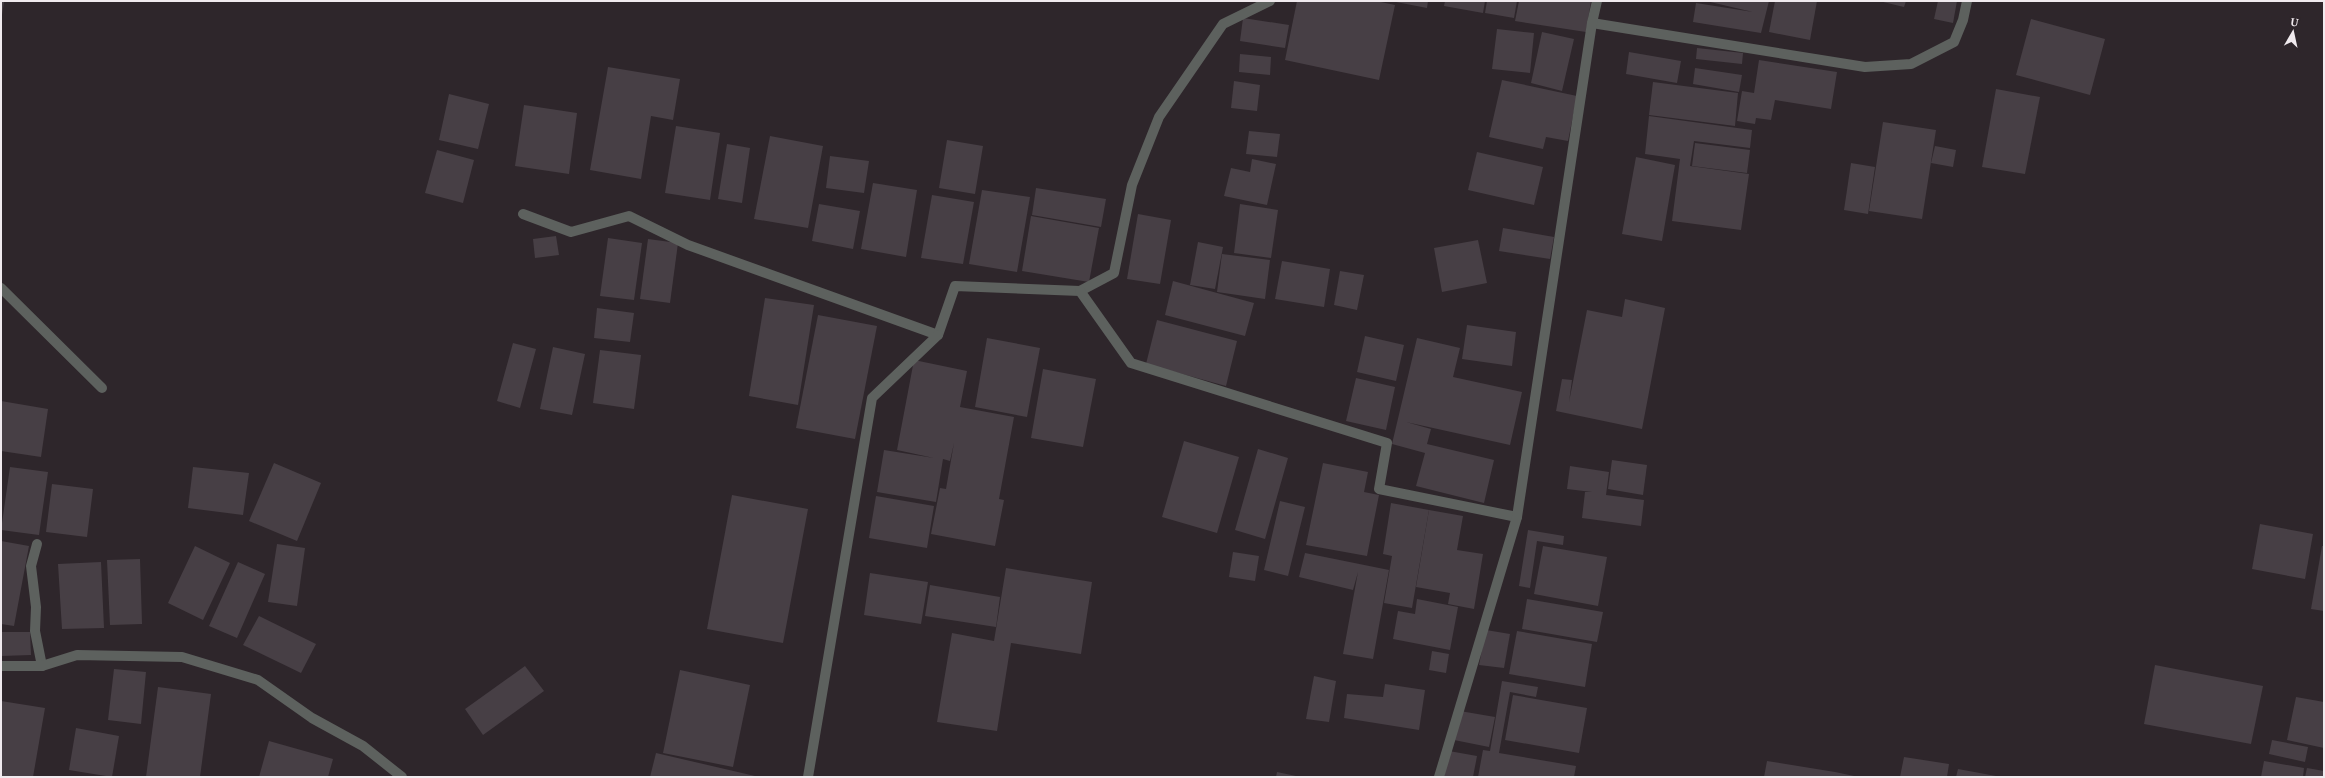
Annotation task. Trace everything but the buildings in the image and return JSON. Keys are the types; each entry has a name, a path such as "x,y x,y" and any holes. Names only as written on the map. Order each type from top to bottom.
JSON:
{"street":[{"path":"808,777 872,398 938,335 955,286 1080,291 1114,273 1132,185 1159,117 1223,24 1270,1"},
{"path":"1439,777 1517,516 1592,23 1597,1"},
{"path":"1592,23 1865,67 1911,64 1954,42 1963,20 1967,1"},
{"path":"523,214 571,232 629,216 688,245 938,335"},
{"path":"1,288 102,388"},
{"path":"1080,291 1131,363 1387,443 1378,489 1517,516"},
{"path":"37,544 31,566 36,607 35,631 42,666"},
{"path":"1,666 42,666 77,655 182,657 258,680 312,718 363,746 402,777"}]}
